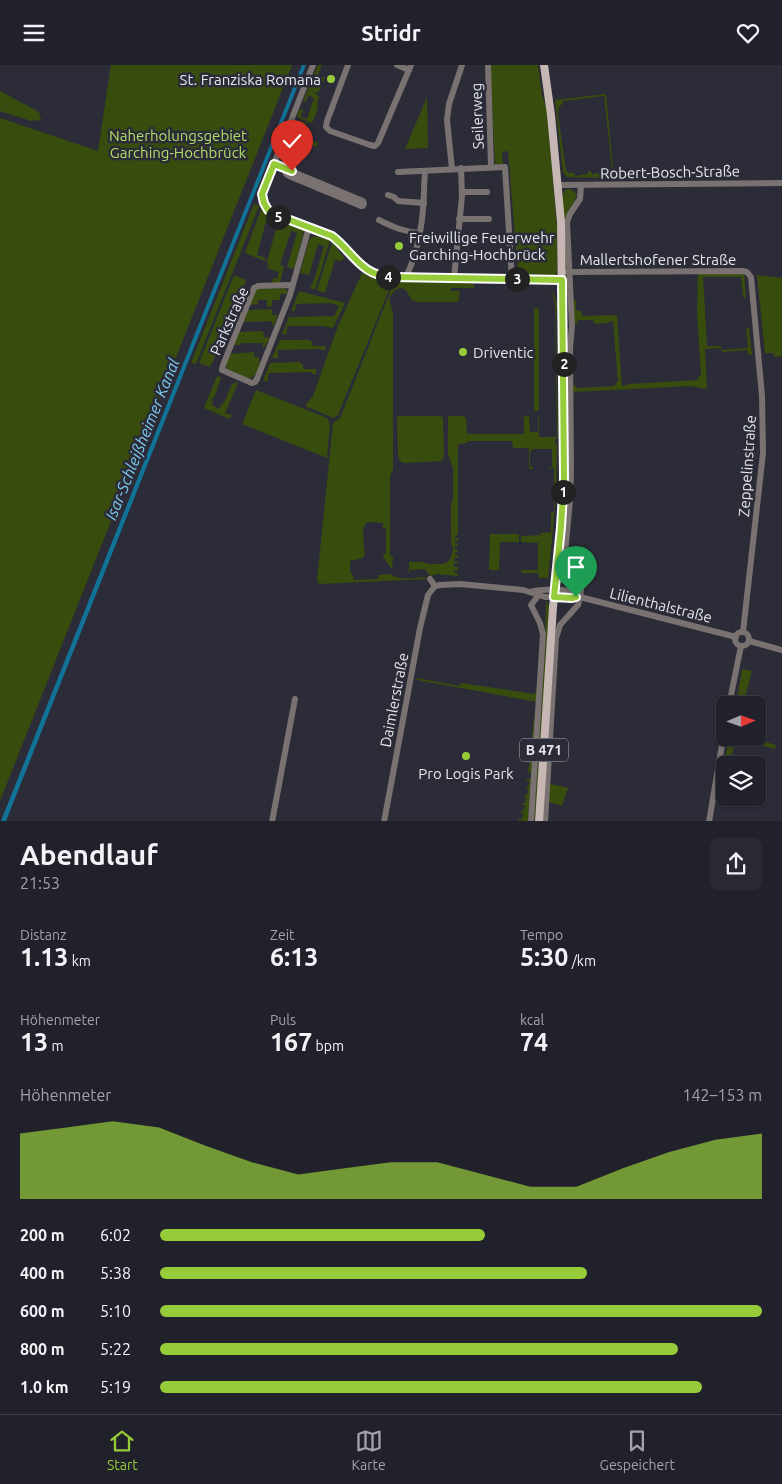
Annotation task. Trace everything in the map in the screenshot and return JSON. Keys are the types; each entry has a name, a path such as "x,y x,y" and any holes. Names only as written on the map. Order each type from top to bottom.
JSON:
{"main road":[{"name":"B 471","path":"538,821 564,478 561,222 551,115 544,65"}],"street":[{"path":"313,65 262,194 268,210 279,217 332,236 360,265 386,277 562,280"},
{"path":"348,65 326,121 326,127 330,131 375,146 378,143 410,67 398,65"},
{"name":"Seilerweg","path":"452,169 447,120 449,104 462,65"},
{"name":"Seilerweg","path":"488,65 492,167"},
{"path":"274,164 363,201 363,206 288,176 286,175 286,169"},
{"name":"Seilerweg","path":"398,172 505,167 512,279"},
{"path":"454,278 462,192 461,168"},
{"path":"406,277 414,257 420,233 424,203 425,171"},
{"name":"Robert-Bosch-Straße","path":"558,185 782,183"},
{"path":"545,821 556,638 560,625 578,605 581,590 565,553 570,500 570,348 572,326 567,222 580,199 580,185"},
{"path":"462,192 488,192"},
{"path":"388,195 398,201 424,203"},
{"path":"460,219 489,219"},
{"path":"379,221 397,229 420,233"},
{"path":"292,286 309,227"},
{"path":"456,255 492,256"},
{"name":"Mallertshofener Straße","path":"568,272 747,272"},
{"name":"Zeppelinstraße","path":"743,633 763,446 762,396 757,339 751,277 747,272"},
{"name":"Parkstraße","path":"258,286 292,286 255,382 252,383 222,370 222,365 254,288 258,286"},
{"path":"430,579 435,586 460,584 517,589 538,596 554,594"},
{"name":"Daimlerstraße","path":"384,821 420,629 428,595 435,586"},
{"path":"529,592 536,591 554,594"},
{"path":"529,592 528,598 543,634 531,821"},
{"name":"Lilienthalstraße","path":"554,594 580,597 736,637"},
{"path":"531,605 538,596"},
{"path":"741,645 736,641 738,634 748,635 749,641"},
{"path":"741,645 749,641"},
{"path":"749,641 782,650"},
{"path":"731,696 741,645"},
{"path":"272,821 295,699"},
{"path":"709,821 722,746"}],"green space":[{"name":"Naherholungsgebiet Garching-Hochbrück","path":"111,65 292,65 0,801 0,118 98,151"},
{"path":"318,65 322,65 318,75 325,78 318,93 316,92 315,94 319,96 317,111 312,123 299,118 297,115 300,109 303,110 301,117 307,119 314,98 308,95 306,102 303,101"},
{"path":"490,65 538,65 542,95 547,110 557,228 557,272 555,275 518,274 508,151 502,152 503,164 495,165"},
{"path":"0,91 39,112 41,120 31,121 0,111"},
{"path":"606,94 614,177 604,96 563,101 559,107 558,114 566,171 574,173 575,176 588,174 588,171 591,171 592,174 599,173 599,170 604,169 606,171 604,172 605,178 567,177 563,172 555,100"},
{"path":"427,97 428,148 405,149"},
{"path":"295,120 307,123 304,129 299,128 297,134 318,143 316,147 289,136"},
{"path":"570,189 577,195 565,223 567,278 565,288 562,196 565,190"},
{"path":"254,204 259,206 196,364 191,363"},
{"path":"262,207 268,215 275,218 273,223 266,221 257,255 266,258 265,261 245,253"},
{"path":"279,218 305,227 294,269 287,267 297,233 291,231 280,265 284,266 280,283 272,283 273,278 277,279 279,272 267,268 267,262"},
{"path":"317,236 330,240 315,290 310,288 324,246 318,244 309,275 300,273 309,241 312,237"},
{"path":"332,242 344,257 342,261 335,260 325,293 317,290"},
{"path":"362,273 373,278 391,282 391,285 338,415 333,418 305,406 313,396 338,326"},
{"path":"698,274 744,274 746,297 744,298 741,277 703,277 707,346 721,346 721,350 748,348 746,329 749,327 752,355 748,354 747,350 722,352 719,348 705,349 707,389 690,386 572,391 573,386 576,385 576,388 615,386 615,383 618,382 613,321 595,324 593,320 578,320 577,324 574,322 573,301 576,300 576,310 582,311 582,316 617,315 622,386 628,384 698,380 698,377 701,376 697,312"},
{"path":"234,275 246,280 236,305 233,304 231,311 233,312 210,367 199,363"},
{"path":"757,275 782,278 782,356 775,357 773,353 765,353"},
{"path":"394,282 474,283 474,288 451,288 451,291 460,291 458,302 418,302 412,300 405,289 400,288 395,290 389,298 393,314 393,469 390,476 390,556 393,557 392,568 383,557 386,554 386,529 383,528 383,523 369,522 364,525 365,553 363,558 350,561 350,573 352,573 354,580 378,579 378,575 390,574 402,578 424,577 427,579 319,584 317,580 333,423 340,418"},
{"path":"551,287 557,303 555,323 555,303"},
{"path":"284,288 288,291 287,294 280,294 280,300 272,300 272,306 267,307 267,300 258,300 258,304 250,305 256,289"},
{"path":"299,291 345,303 333,328 323,326 287,326 287,334 282,334 289,317 334,316 339,306 331,303 296,304 295,311 291,311"},
{"path":"539,308 539,411 534,411 534,309"},
{"path":"272,309 272,315 278,315 273,327 272,321 243,321 247,310"},
{"path":"556,326 558,437 555,439 555,443 557,443 554,510 554,468 549,468 552,467 552,449 533,449 530,451 530,467 533,467 533,469 529,469 529,448 513,448 512,441 467,441 467,443 458,444 458,535 455,535 455,538 458,538 458,541 455,541 455,543 458,546 455,546 455,549 458,552 455,552 455,555 458,558 455,558 454,561 458,561 458,563 454,563 454,567 458,567 458,570 455,570 454,573 458,573 458,576 436,574 431,576 426,573 426,569 410,570 409,573 409,562 446,563 450,559 453,550 451,542 451,504 453,500 453,468 448,454 449,416 462,416 466,418 467,434 524,434 524,418 521,418 529,416 530,432 538,432 538,416 539,437 557,437"},
{"path":"263,331 264,337 270,338 263,349 263,343 234,344 239,332"},
{"path":"568,332 569,489 564,541 574,580 572,586 559,582"},
{"path":"280,340 309,340 313,346 326,346 324,351 320,349 278,350 278,358 272,358"},
{"path":"254,352 254,357 259,357 260,361 257,371 251,378 244,377 227,369 226,364 230,354"},
{"path":"300,362 303,365 303,369 317,369 315,375 310,372 268,373 268,381 263,381 270,363"},
{"path":"217,376 221,378 214,398 211,401 213,402 212,405 219,409 224,403 232,384 238,383 225,413 232,415 230,419 204,408"},
{"path":"256,390 327,418 330,424 327,458 242,424"},
{"path":"398,416 443,417 444,455 442,461 403,463 400,461 398,456"},
{"path":"551,512 554,512 548,578 539,578 538,573 521,573 521,570 538,570 538,543 521,542 521,536 541,535 541,533 551,532"},
{"path":"490,534 519,534 519,542 500,542 499,570 489,570"},
{"path":"546,600 549,606 536,821 534,821"},
{"path":"742,669 752,671 745,696 738,696"},
{"path":"416,678 460,686 461,683 535,694 536,688 538,689 537,702 417,680"},
{"path":"536,709 528,821 521,821 518,820 519,818 522,819 523,813 520,811 523,811 525,805 521,804 525,803 526,797 523,795 527,795 528,789 525,787 528,787 529,781 526,779 530,779 531,773 528,772"},
{"path":"766,742 776,745 775,749 764,746 766,746"},
{"path":"727,746 735,746 731,756 726,756"},
{"path":"550,784 569,788 562,806 548,802"}],"water":[{"path":"302,65 306,65 6,821 1,821"}],"place":[{"name":"St. Franziska Romana","path":"331,79"},
{"name":"Freiwillige Feuerwehr Garching-Hochbrück","path":"399,246"},
{"name":"Driventic","path":"463,352"},
{"name":"Pro Logis Park","path":"466,756"}],"route":[{"path":"292,171 274,164 262,194 262,199 268,210 279,217 332,236 360,265 377,275 386,277 562,280 564,478 554,597 576,597"}],"water label":[{"name":"Isar-Schleißheimer Kanal","path":"142,439"}]}
